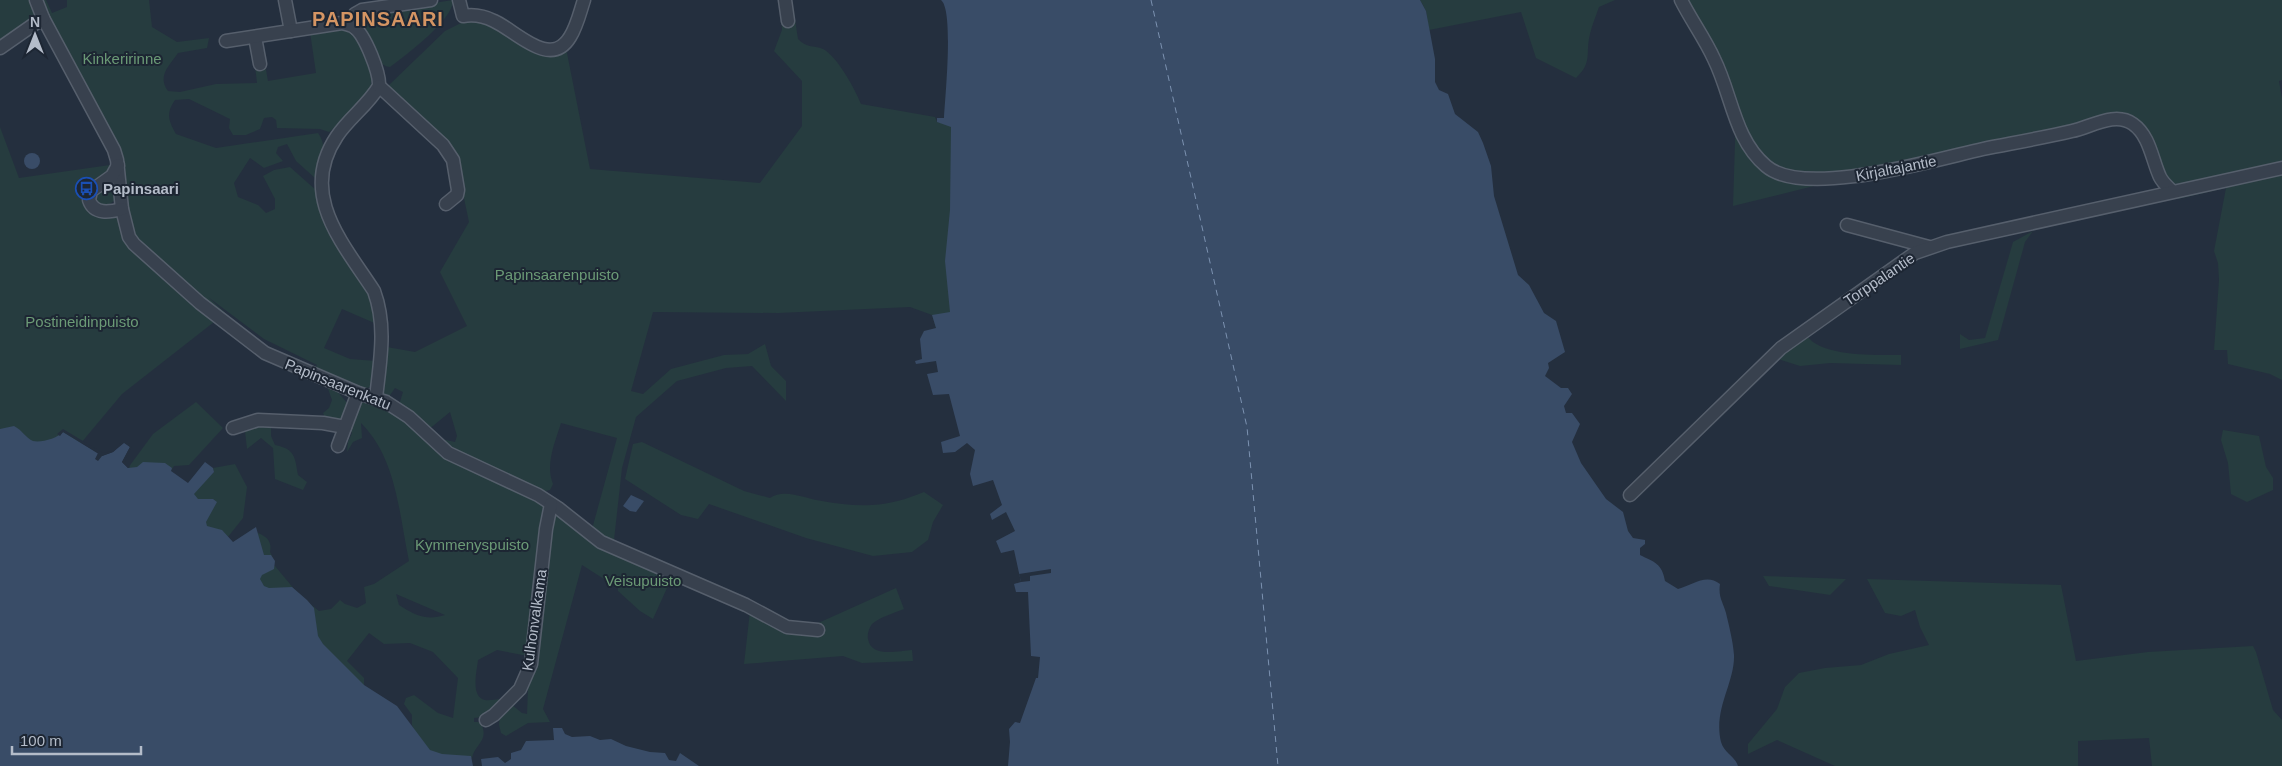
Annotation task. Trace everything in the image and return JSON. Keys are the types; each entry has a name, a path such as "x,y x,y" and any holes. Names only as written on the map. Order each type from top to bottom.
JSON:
{"street":[{"name":"Papinsaarenkatu","path":"36,0 114,150 118,165 122,209 129,237 140,251 200,303 265,353 358,393 376,398 403,413 448,453 538,495 601,542 746,605 787,627 818,630"},
{"path":"285,0 291,31"},
{"path":"431,0 362,10 355,14 355,28 363,39 379,82 449,153 458,190 454,198 446,204"},
{"path":"459,0 463,16 474,15 489,19 534,46 553,49 562,46 569,39 584,0"},
{"path":"785,0 788,21"},
{"name":"Kirjaltajantie","path":"1681,0 1714,59 1747,146 1776,174 1822,177 1862,176 2074,131 2107,120 2121,119 2134,124 2143,136 2161,179 2172,191"},
{"path":"0,48 44,18"},
{"path":"226,41 342,24 355,28"},
{"path":"255,37 260,64"},
{"path":"376,398 382,329 379,306 374,291 323,207 321,187 324,165 336,138 379,82"},
{"path":"118,165 112,176 93,188 89,200 93,207 103,211 122,209"},
{"name":"Torppalantie","path":"1630,495 1781,348 1900,263 1929,247 2172,191 2282,168"},
{"path":"1847,225 1929,247"},
{"path":"338,446 358,393"},
{"path":"233,428 258,420 323,423 345,427"},
{"name":"Kulhonvalkama","path":"486,720 494,715 520,689 529,670 546,528 551,504"}],"green space":[{"path":"0,0 31,0 34,12 32,19 0,41"},
{"name":"Kinkeririnne","path":"41,0 46,0 52,13 67,7 67,0 149,0 152,27 177,42 209,38 207,48 178,53 164,76 165,86 168,91 180,92 216,84 257,83 255,66 265,64 268,81 316,73 310,32 340,28 348,30 357,37 373,73 370,90 340,123 329,132 320,129 277,128 276,120 272,117 264,118 260,129 246,135 233,135 229,128 230,119 189,99 175,100 170,109 169,117 176,134 216,148 318,133 324,150 315,178 296,161 287,144 278,147 276,153 283,161 264,168 250,158 234,183 238,197 258,205 266,213 275,209 275,199 263,176 274,170 290,167 317,191 324,217 373,299 379,325 342,309 324,348 350,359 376,361 374,380 370,387 361,390 284,358 282,356 315,368 317,365 264,339 208,297 234,321 229,319 170,274 143,247 133,233 127,218 119,149 53,27"},
{"path":"453,0 446,17 407,54 390,67 379,61 370,46 363,14"},
{"name":"Papinsaarenpuisto","path":"781,0 792,0 798,39 807,45 823,49 834,58 850,82 861,104 935,117 937,122 961,125 979,313 936,328 932,315 910,307 778,313 653,312 631,391 643,394 671,369 724,355 748,354 765,344 771,366 786,381 786,401 752,366 726,368 677,381 636,417 622,468 614,540 689,573 688,577 792,624 816,624 896,588 904,609 883,617 872,624 868,631 868,639 874,649 880,651 912,650 913,661 862,663 843,656 744,664 750,611 672,577 653,619 640,611 618,591 618,588 582,565 543,709 550,722 528,723 506,736 501,733 499,725 500,715 512,705 522,713 527,714 528,689 555,512 589,540 617,438 561,423 550,461 553,484 550,490 545,491 466,456 437,438 455,442 457,436 450,412 428,430 399,405 403,392 395,388 388,398 382,392 387,347 415,352 467,326 440,272 469,222 454,151 388,86 445,31 463,22 483,21 529,49 566,48 590,169 760,183 802,126 802,81 774,51 782,30"},
{"path":"1420,0 1615,0 1599,7 1590,34 1587,62 1576,78 1536,58 1521,12 1429,30 1426,11"},
{"path":"1685,0 2282,0 2282,80 2279,81 2282,98 2282,380 2270,374 2228,364 2227,350 2214,350 2219,280 2218,263 2214,251 2226,188 2178,199 2130,117 2080,125 1980,146 1733,206 1736,110"},
{"name":"Postineidinpuisto","path":"0,127 19,178 110,165 105,174 84,189 92,214 102,217 117,217 129,245 136,254 164,281 172,284 214,322 122,394 81,443 76,440 0,496"},
{"path":"111,184 114,187 114,201 106,206 98,203 97,197 100,191"},
{"path":"2033,231 2025,242 1998,340 1960,349 1960,334 1969,340 1985,338 2013,242"},
{"path":"1807,336 1814,343 1824,348 1837,351 1864,355 1901,355 1901,365 1830,363 1800,366 1778,359"},
{"path":"327,386 336,390 348,404 343,420 336,422 326,419 323,413 329,408 332,400"},
{"name":"Kymmenyspuisto","path":"368,401 401,418 433,447 540,501 546,508 539,532 528,656 497,650 478,660 477,694 485,700 501,699 501,703 483,717 474,718 474,722 480,722 484,733 472,758 438,766 416,734 412,725 412,715 404,704 406,698 414,695 438,713 453,718 458,678 433,652 410,643 384,644 369,633 347,661 364,678 364,691 269,610 242,550 258,533 264,536 270,543 270,552 273,558 266,558 260,572 275,566 300,596 319,611 331,609 340,600 357,608 366,603 364,587 374,584 409,561 399,506 389,470 373,437 361,423 362,438 353,442 347,452 348,442 352,433 350,429 360,403","holes":["396,594 445,615 426,617 410,612 399,605"]},
{"path":"196,402 223,428 189,465 174,466 163,483 128,468 153,434"},
{"path":"271,425 271,436 275,445 287,449 293,455 298,475 307,482 303,490 275,479 273,448 261,438 247,449 245,431 251,426"},
{"path":"2223,430 2259,436 2266,467 2273,478 2273,490 2247,502 2231,494 2228,463 2221,440"},
{"path":"642,442 744,491 770,498 776,495 789,494 834,503 866,505 892,502 924,492 943,505 933,522 928,540 912,552 873,556 806,538 709,504 698,519 681,515 625,479 633,444"},
{"path":"235,464 247,487 243,518 223,543 164,518 214,472 213,468"},
{"path":"1763,576 1846,579 1830,595 1769,586"},
{"path":"1867,579 2061,585 2076,661 2148,652 2253,646 2273,710 2282,720 2282,766 2152,766 2149,738 2078,741 2078,766 1835,766 1777,740 1748,754 1748,744 1777,709 1785,687 1799,673 1825,668 1861,665 1889,654 1929,645 1920,627 1915,610 1901,616 1885,613"}],"water":[{"path":"941,0 1420,0 1426,11 1435,59 1435,82 1439,90 1448,94 1455,114 1478,132 1491,166 1494,196 1518,275 1529,285 1544,313 1556,321 1565,352 1548,363 1549,368 1545,376 1561,388 1568,388 1572,394 1564,406 1566,413 1572,413 1580,424 1572,442 1581,463 1606,499 1623,512 1628,531 1633,538 1645,540 1645,544 1640,548 1640,555 1653,562 1662,570 1665,581 1678,589 1705,580 1715,581 1720,584 1720,596 1726,613 1734,655 1731,676 1722,707 1719,730 1722,746 1738,766 1008,766 1009,729 1015,722 1020,723 1036,678 1038,678 1040,657 1031,656 1028,592 1016,592 1014,584 1021,582 1014,550 1001,553 996,541 1015,531 1006,512 992,520 990,514 1002,505 993,480 973,486 970,474 975,450 967,443 955,452 943,453 941,442 960,436 949,394 933,395 927,374 938,372 936,361 916,364 915,361 922,359 920,339 924,331 936,328 932,315 950,312 945,261 950,210 951,127 937,122 937,118 944,118 948,55 947,20 945,7"},
{"path":"29,153 35,153 40,158 38,167 29,169 24,164 24,158"},
{"path":"14,426 33,441 45,441 63,432 102,456 113,452 124,442 130,447 122,462 128,468 137,467 143,462 165,463 172,468 171,471 188,483 205,462 213,468 214,472 194,494 198,499 213,499 217,502 206,522 207,526 222,530 233,542 256,527 264,555 271,555 275,561 274,569 262,575 260,579 264,586 269,588 292,587 314,608 318,636 323,644 364,685 397,706 430,750 442,754 471,756 473,766 0,766 0,429"},
{"path":"631,495 644,501 636,512 630,511 623,506"},
{"path":"553,728 562,728 565,734 572,737 590,736 600,740 611,739 626,746 650,752 665,753 669,760 676,761 680,753 699,766 482,766 481,759 498,757 505,763 511,759 511,753 521,750 526,741 554,740"}],"pier":[{"path":"63,429 103,453 112,451 124,440 132,446 125,461 130,467 128,468 122,462 130,447 124,443 113,452 102,456 98,461 95,459 98,453 63,432 60,436 57,434"},
{"path":"1051,569 1051,573 1030,576 1030,581 1021,582 1019,574"}],"ferry route":[{"path":"1151,0 1247,427 1278,766"}],"place":[{"name":"Papinsaari","path":"87,188"}],"district":[{"name":"PAPINSAARI","path":"378,19"}],"park label":[{"name":"Veisupuisto","path":"643,580"}]}
